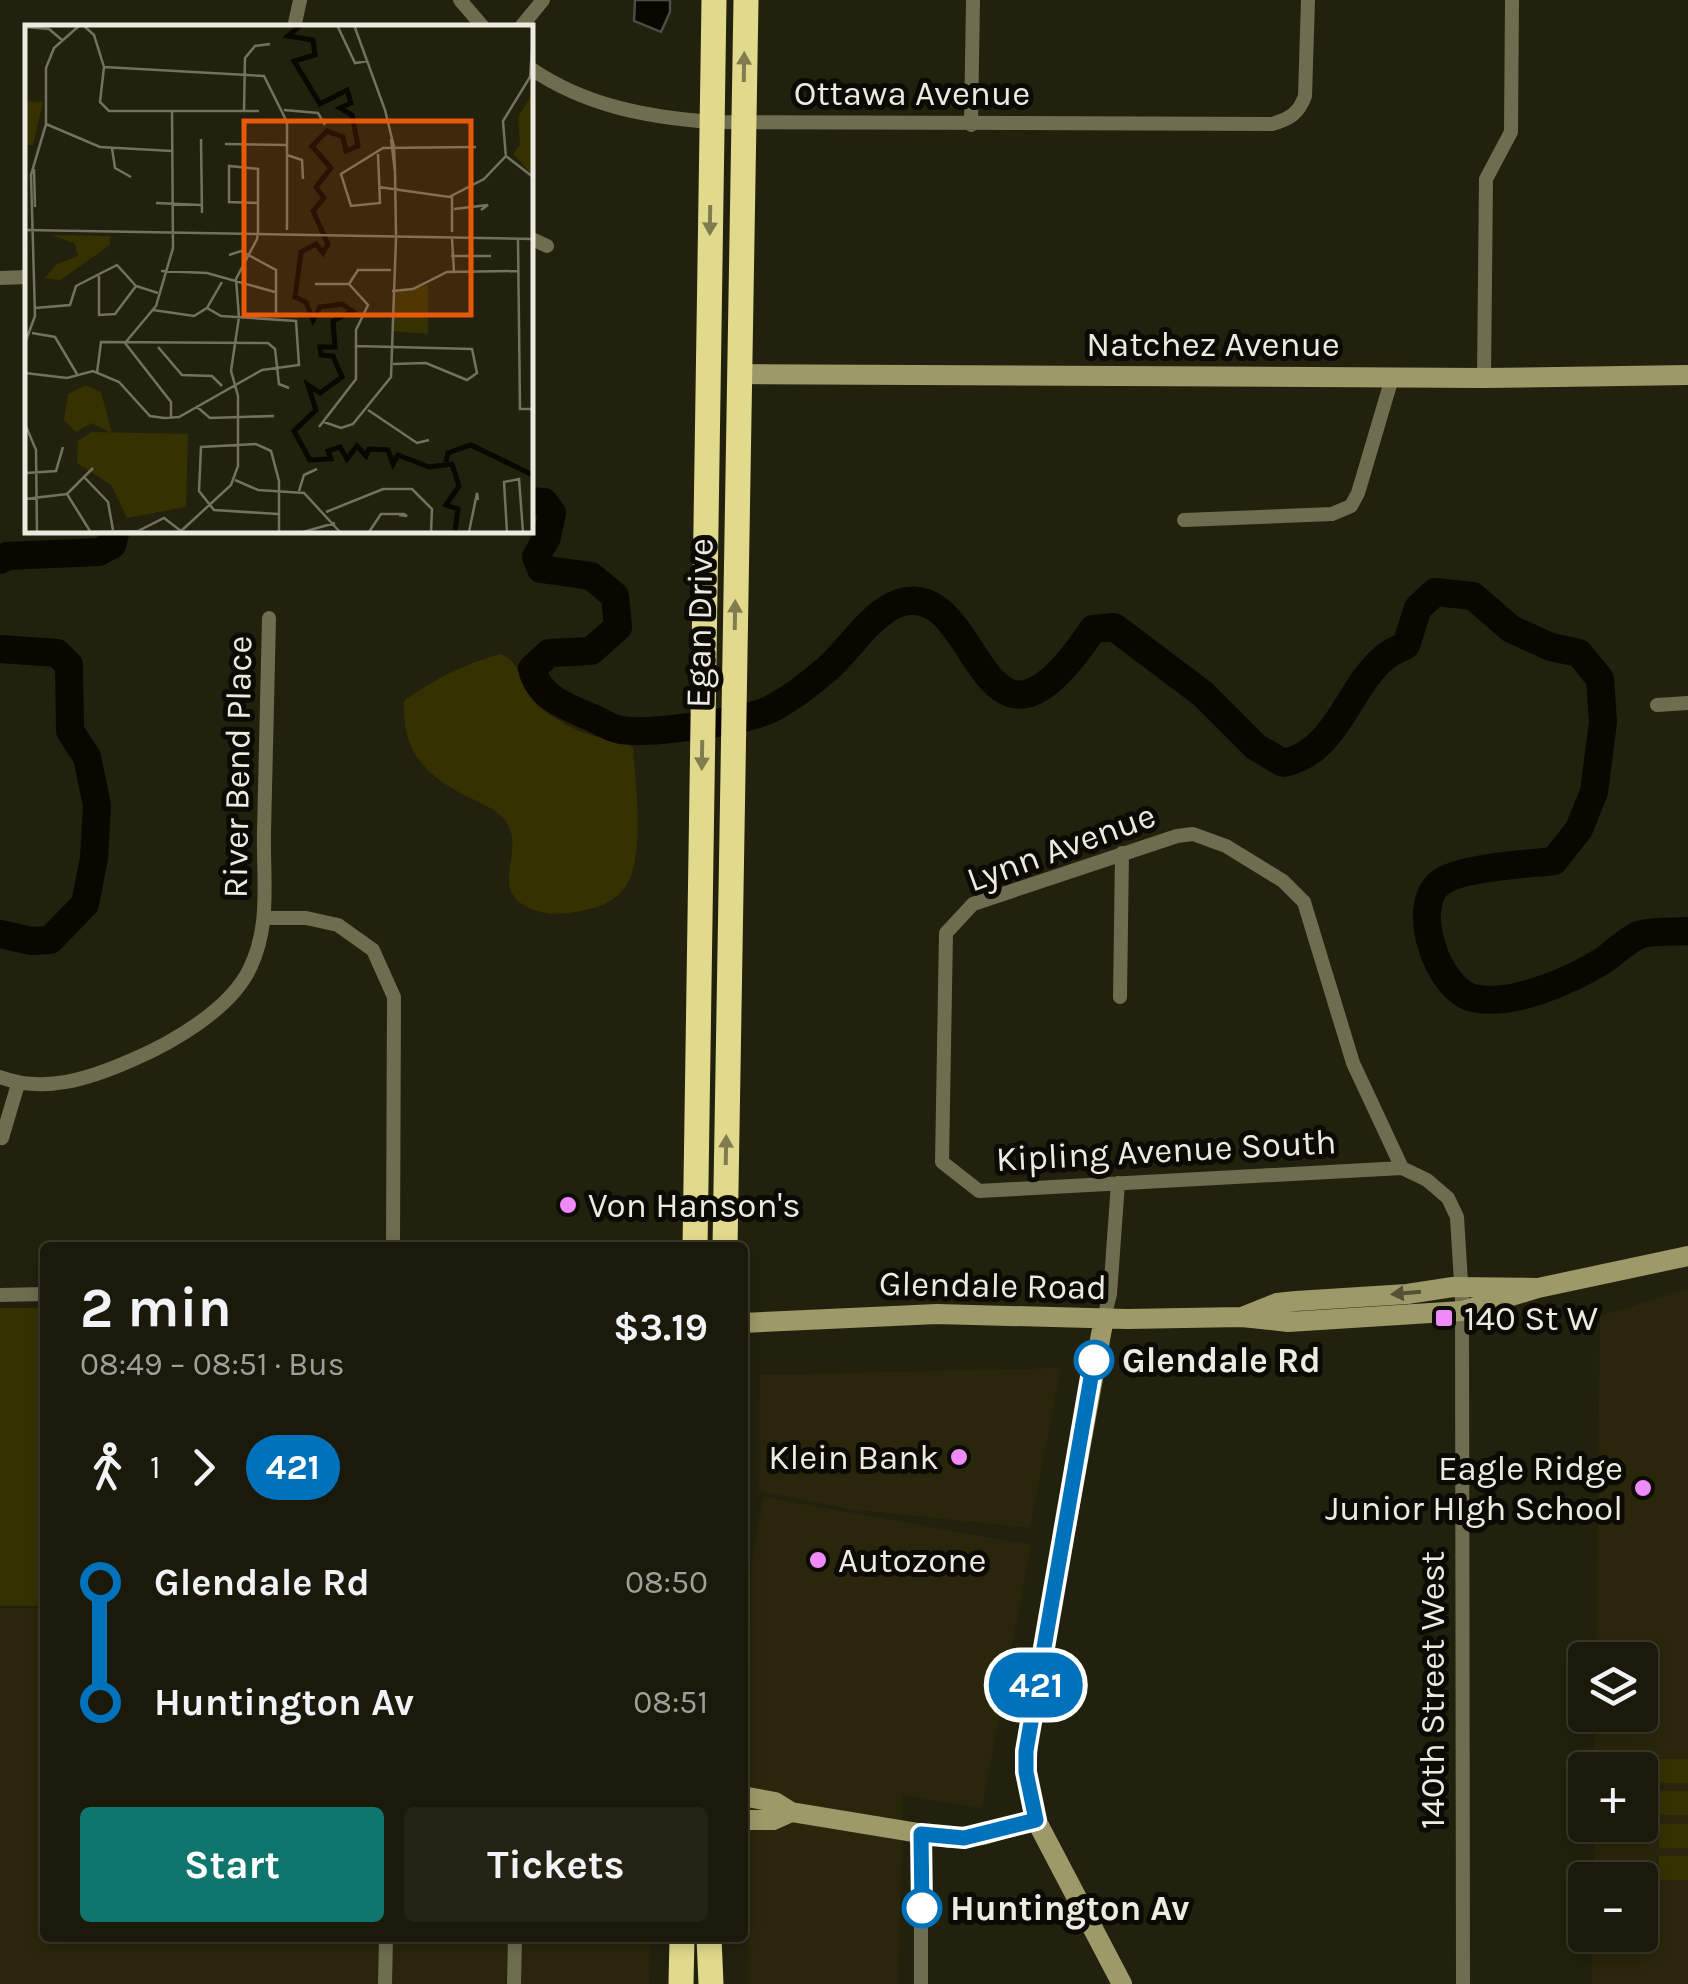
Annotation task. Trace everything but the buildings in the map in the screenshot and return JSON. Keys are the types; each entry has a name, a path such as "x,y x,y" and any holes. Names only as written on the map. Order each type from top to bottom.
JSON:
{"highway":[{"name":"Egan Drive","path":"694,1242 714,0"},
{"name":"Egan Drive","path":"724,1242 746,0"},
{"path":"681,1984 682,1942"},
{"path":"709,1942 714,1984"},
{"path":"714,1984 719,1942"}],"street":[{"path":"295,25 300,0"},
{"path":"460,0 481,25"},
{"path":"522,25 543,0"},
{"path":"971,124 974,0"},
{"name":"Ottawa Avenue","path":"532,69 584,98 662,118 712,122 1272,124 1287,120 1300,110 1307,84 1308,0"},
{"path":"1484,378 1486,179 1510,132 1512,0"},
{"path":"532,239 547,246"},
{"path":"0,278 25,277"},
{"name":"Natchez Avenue","path":"738,374 1392,378 1688,375"},
{"path":"1184,520 1332,514 1350,506 1358,494 1392,378"},
{"name":"River Bend Place","path":"269,618 265,918 306,918 338,925 373,950 394,997 393,1242"},
{"path":"1657,705 1688,703"},
{"name":"Lynn Avenue","path":"942,1162 946,934 973,904 1122,853 1194,834 1210,838 1283,882 1304,902 1353,1063 1402,1168"},
{"path":"1120,997 1122,853"},
{"path":"0,1077 18,1084 85,1081 156,1050 209,1018 250,970 265,918"},
{"path":"2,1138 18,1084"},
{"name":"Kipling Avenue South","path":"942,1162 979,1191 1402,1168"},
{"name":"140th Street West","path":"1402,1168 1438,1189 1448,1198 1457,1217 1462,1311 1463,1984"},
{"path":"1118,1183 1110,1294 1026,1751 1026,1772 1036,1820 1122,1984"},
{"name":"Glendale Road","path":"748,1323 834,1316 967,1314 1242,1317 1288,1322 1462,1311 1538,1288 1688,1256"},
{"name":"Glendale Road","path":"1242,1317 1277,1303 1461,1287 1538,1288"},
{"path":"0,1295 40,1294"},
{"path":"748,1797 774,1802 790,1812 964,1838 1036,1820"},
{"path":"748,1820 773,1820 790,1812"},
{"path":"921,1834 921,1984"},
{"path":"385,1984 386,1942"},
{"path":"514,1984 515,1942"}],"shaded area":[{"path":"635,0 670,0 670,12 661,32 634,21"},
{"path":"500,654 514,663 534,702 547,712 582,732 621,741 633,748 637,848 627,884 602,905 552,914 517,900 509,883 512,841 505,820 438,779 411,747 404,701 450,673"},
{"name":"Eagle Ridge Junior HIgh School","path":"1688,1289 1688,1984 1592,1984 1592,1952 1658,1952 1658,1862 1593,1862 1594,1842 1658,1842 1658,1752 1594,1752 1595,1732 1658,1732 1658,1642 1596,1642 1600,1316"},
{"path":"0,1308 40,1308 40,1606 0,1606"},
{"path":"1061,1368 1030,1528 849,1509 759,1491 760,1375"},
{"path":"763,1497 1031,1545 982,1808 903,1795 898,1984 748,1984 751,1567"},
{"path":"0,1608 40,1608 40,1942 650,1942 649,1984 0,1984"},
{"path":"1659,1759 1688,1759 1688,1783 1659,1783"},
{"path":"1659,1791 1688,1791 1688,1815 1659,1815"},
{"path":"1659,1824 1688,1824 1688,1848 1659,1848"},
{"path":"1659,1856 1688,1856 1688,1880 1659,1880"}],"waterway":[{"path":"532,501 544,502 552,513 547,537 536,557 541,569 591,576 615,596 618,627 591,651 549,653 532,669 541,687 555,700 621,730 697,726 759,714 827,669 889,608 899,603 927,603 948,620 984,670 1003,689 1026,694 1055,676 1093,629 1114,627 1203,694 1256,747 1283,763 1301,757 1329,733 1372,670 1387,655 1406,645 1418,608 1435,592 1473,596 1511,629 1551,647 1579,653 1600,679 1603,722 1594,792 1579,829 1554,861 1464,873 1441,882 1432,893 1427,909 1428,926 1448,979 1473,998 1505,999 1576,976 1642,934 1688,931"},
{"path":"0,560 7,556 99,552 112,545 115,532"},
{"path":"0,649 57,653 69,665 70,731 87,757 97,805 94,858 85,904 50,940 31,941 0,934"}],"bus line":[{"name":"421","path":"922,1908 921,1834 964,1838 1036,1820 1026,1772 1028,1730 1094,1360"}],"place":[{"name":"Von Hanson's","path":"568,1205"},
{"name":"140 St W","path":"1444,1318"},
{"name":"Glendale Rd","path":"1094,1360"},
{"name":"Klein Bank","path":"959,1457"},
{"name":"Eagle Ridge Junior HIgh School","path":"1643,1488"},
{"name":"Autozone","path":"818,1560"},
{"name":"Huntington Av","path":"922,1908"}]}
